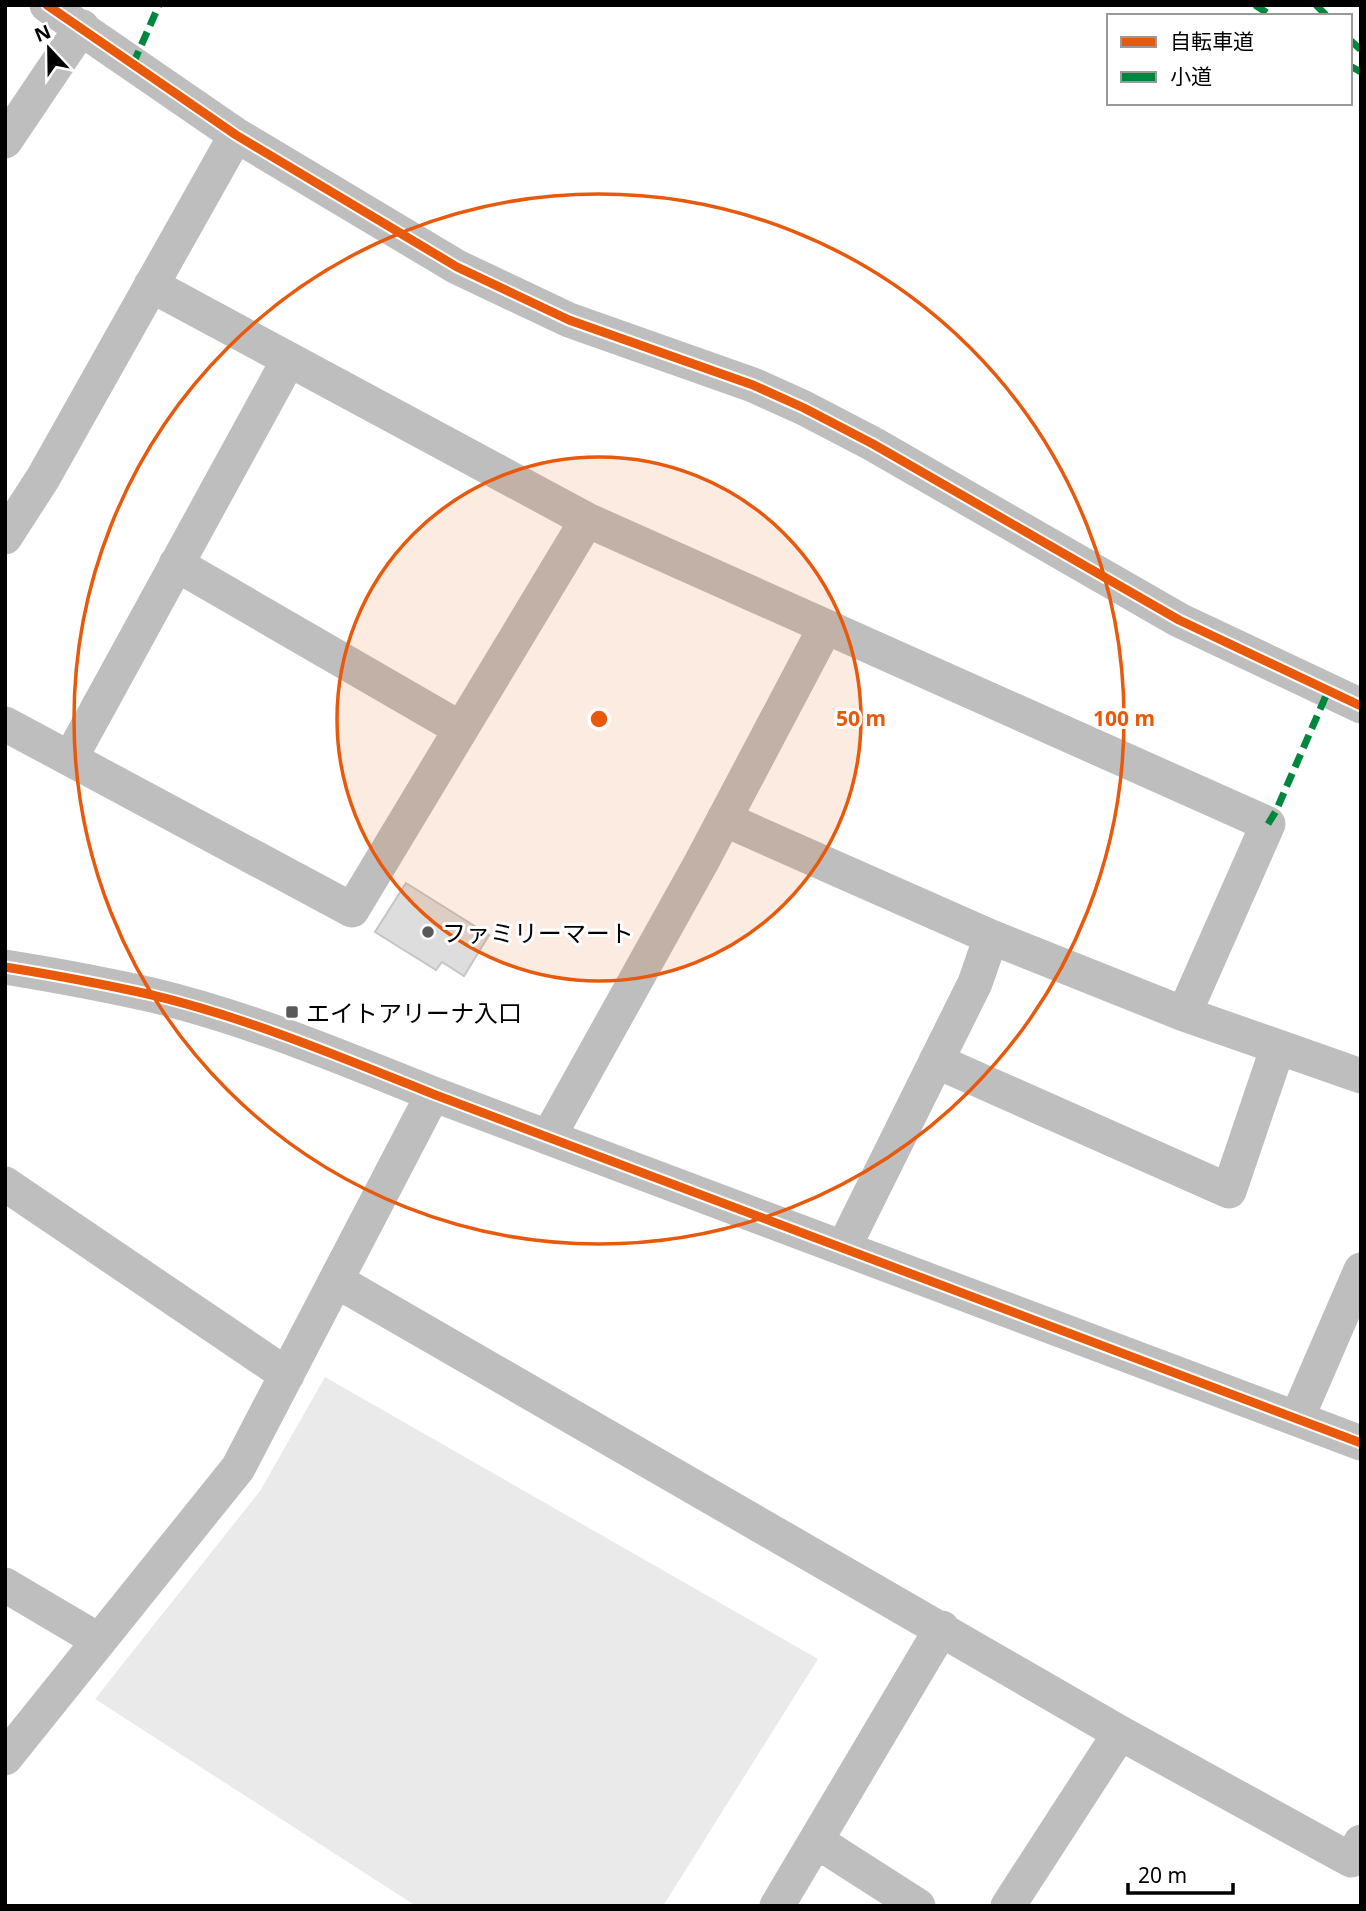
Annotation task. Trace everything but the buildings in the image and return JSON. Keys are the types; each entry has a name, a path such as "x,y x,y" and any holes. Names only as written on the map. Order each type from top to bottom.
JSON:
{"street":[{"path":"47,5 236,135 457,267 569,320 753,385 804,408 873,444 1179,620 1361,706"},
{"path":"5,142 82,27"},
{"path":"5,537 43,478 236,135"},
{"path":"151,285 587,520 1268,824 1184,1014"},
{"path":"70,759 288,361"},
{"path":"5,724 352,910 587,520"},
{"path":"176,564 461,729"},
{"path":"550,1136 724,819 825,628"},
{"path":"724,819 991,937 1184,1014 1361,1076"},
{"path":"844,1247 975,983 991,937"},
{"path":"5,967 153,995 237,1019 323,1049 433,1094 1361,1443"},
{"path":"936,1061 1229,1191 1278,1046"},
{"path":"5,1758 238,1468 433,1094"},
{"path":"5,1184 287,1375"},
{"path":"1297,1418 1361,1270"},
{"path":"337,1281 1121,1733 1351,1860 1361,1842"},
{"path":"5,1585 99,1640"},
{"path":"777,1906 818,1842 942,1628"},
{"path":"1008,1906 1121,1733"},
{"path":"818,1842 918,1906"}],"shaded area":[{"path":"325,1377 818,1659 663,1906 416,1906 95,1699 260,1491"}],"marked path":[{"path":"133,64 159,5"},
{"path":"1255,5 1269,14"},
{"path":"1316,5 1325,14"},
{"path":"1352,42 1361,50"},
{"path":"1352,67 1361,72"},
{"path":"1268,824 1328,691"}],"cycle path":[{"path":"47,5 236,135 457,267 569,320 753,385 804,408 873,444 1179,620 1361,706"},
{"path":"5,967 152,995 259,1027 1361,1443"}],"place":[{"name":"ファミリーマート","path":"428,932"},
{"name":"エイトアリーナ入口","path":"292,1012"}]}
